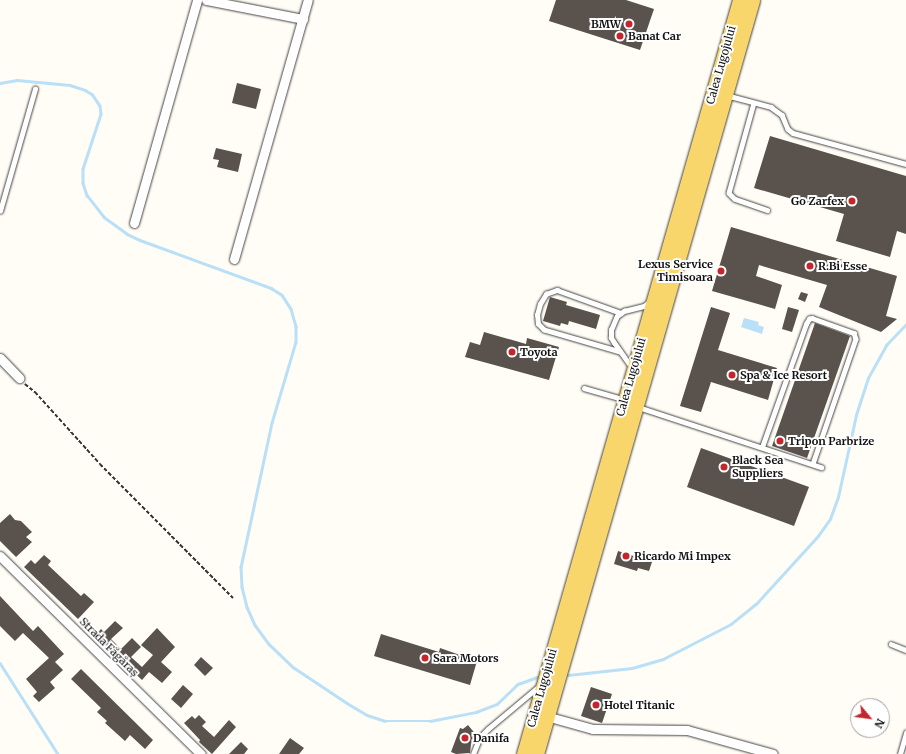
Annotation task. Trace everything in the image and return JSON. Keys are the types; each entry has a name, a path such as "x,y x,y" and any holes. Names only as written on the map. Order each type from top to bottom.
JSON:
{"main road":[{"name":"Calea Lugojului","path":"536,754 630,403 633,371 740,0"},
{"name":"Calea Lugojului","path":"524,754 544,682 725,94 752,0"}],"street":[{"path":"134,223 197,0"},
{"path":"206,0 303,19"},
{"path":"234,259 308,0"},
{"path":"0,358 19,378"},
{"name":"Strada Făgăraș","path":"0,556 201,754"},
{"path":"546,716 593,729 687,730 773,754"}],"lane":[{"path":"0,211 35,88"},
{"path":"725,94 771,107 782,115 788,130 793,132 906,164"},
{"path":"754,102 728,193 735,199 767,210"},
{"path":"620,352 544,330 538,324 537,316 546,294 557,290 621,313"},
{"path":"633,371 611,338 613,322 621,313 644,306 654,298"},
{"path":"762,447 807,321 812,318 854,332 856,339 813,464"},
{"path":"584,388 821,467"},
{"path":"891,644 906,650"},
{"path":"473,754 480,737 544,682"},
{"path":"900,754 906,733"}],"path":[{"path":"19,378 35,392 100,464 233,598"}],"water":[{"path":"744,318 759,322 758,325 764,327 762,334 741,327"}],"building":[{"name":"Banat Car","path":"556,0 626,0 654,9 640,50 549,21"},
{"path":"237,83 261,89 256,109 232,103"},
{"name":"Go Zarfex","path":"770,136 906,176 906,234 897,231 890,257 836,241 844,214 754,188"},
{"path":"216,148 242,154 238,172 217,167 219,160 213,159"},
{"path":"731,227 897,276 886,316 897,319 881,332 819,307 827,285 759,265 756,276 782,285 775,309 712,291"},
{"path":"801,292 808,294 805,302 798,299"},
{"path":"550,297 567,302 566,305 600,315 596,329 569,321 568,325 561,323 560,326 543,321"},
{"name":"Spa & Ice Resort","path":"711,307 730,313 718,350 777,368 768,400 711,382 701,412 680,406"},
{"path":"788,307 799,310 792,332 782,329"},
{"path":"815,323 850,336 807,458 772,446"},
{"name":"Toyota","path":"484,332 526,344 527,338 559,347 549,380 465,357 470,342 480,345"},
{"name":"Black Sea Suppliers","path":"701,448 809,487 794,526 687,487"},
{"path":"10,514 15,520 21,521 32,532 26,537 32,542 16,557 0,541 0,523"},
{"name":"Ricardo Mi Impex","path":"618,551 652,562 649,571 638,568 637,571 614,564"},
{"path":"44,555 51,561 48,565 81,596 84,593 94,602 78,619 24,567 31,560 35,564"},
{"path":"0,596 33,631 38,626 64,654 55,662 63,670 50,682 55,688 39,702 33,696 37,692 26,679 49,658 23,633 15,641 0,626"},
{"path":"115,621 123,628 111,639 121,649 132,638 141,647 131,657 142,667 153,655 141,645 157,628 175,647 161,662 172,672 162,683 149,672 142,680 124,663 123,665 95,636 101,629 104,632"},
{"name":"Sara Motors","path":"381,634 439,652 440,648 477,661 470,685 374,656"},
{"path":"201,657 213,668 205,676 194,665"},
{"path":"81,669 153,740 145,749 130,735 125,741 105,723 107,721 97,712 101,708 71,679"},
{"path":"183,685 193,694 181,708 171,699"},
{"name":"Hotel Titanic","path":"591,687 612,694 602,723 581,716"},
{"path":"199,715 206,722 202,726 214,737 229,720 236,727 212,754 199,742 200,740 184,723 192,716 195,719"},
{"name":"Danifa","path":"468,725 477,736 471,744 470,753 456,754 451,752 460,728 463,729"},
{"path":"290,738 304,748 299,754 279,754"},
{"path":"241,742 248,749 244,754 229,754"}],"waterway":[{"path":"0,83 17,80 70,85 92,94 100,106 101,114 83,169 83,183 87,195 104,217 127,234 140,240 271,288 282,295 291,309 296,326 296,342 272,423 241,567 242,587 247,607 255,625 269,644 293,667 347,703 367,715 385,721 430,721 476,712 497,704 518,684 537,677"},
{"path":"568,675 632,668 663,659 731,624 756,604 818,536 830,519 838,497 856,415 868,378 886,345 906,324"},
{"path":"0,663 58,754"}],"place":[{"name":"BMW","path":"629,24"},
{"name":"Banat Car","path":"620,36"},
{"name":"Go Zarfex","path":"852,201"},
{"name":"R.Bi Esse","path":"810,266"},
{"name":"Lexus Service Timisoara","path":"721,271"},
{"name":"Toyota","path":"512,352"},
{"name":"Spa & Ice Resort","path":"732,375"},
{"name":"Tripon Parbrize","path":"780,441"},
{"name":"Black Sea Suppliers","path":"724,467"},
{"name":"Ricardo Mi Impex","path":"626,556"},
{"name":"Sara Motors","path":"425,658"},
{"name":"Hotel Titanic","path":"596,705"},
{"name":"Danifa","path":"465,738"}]}
